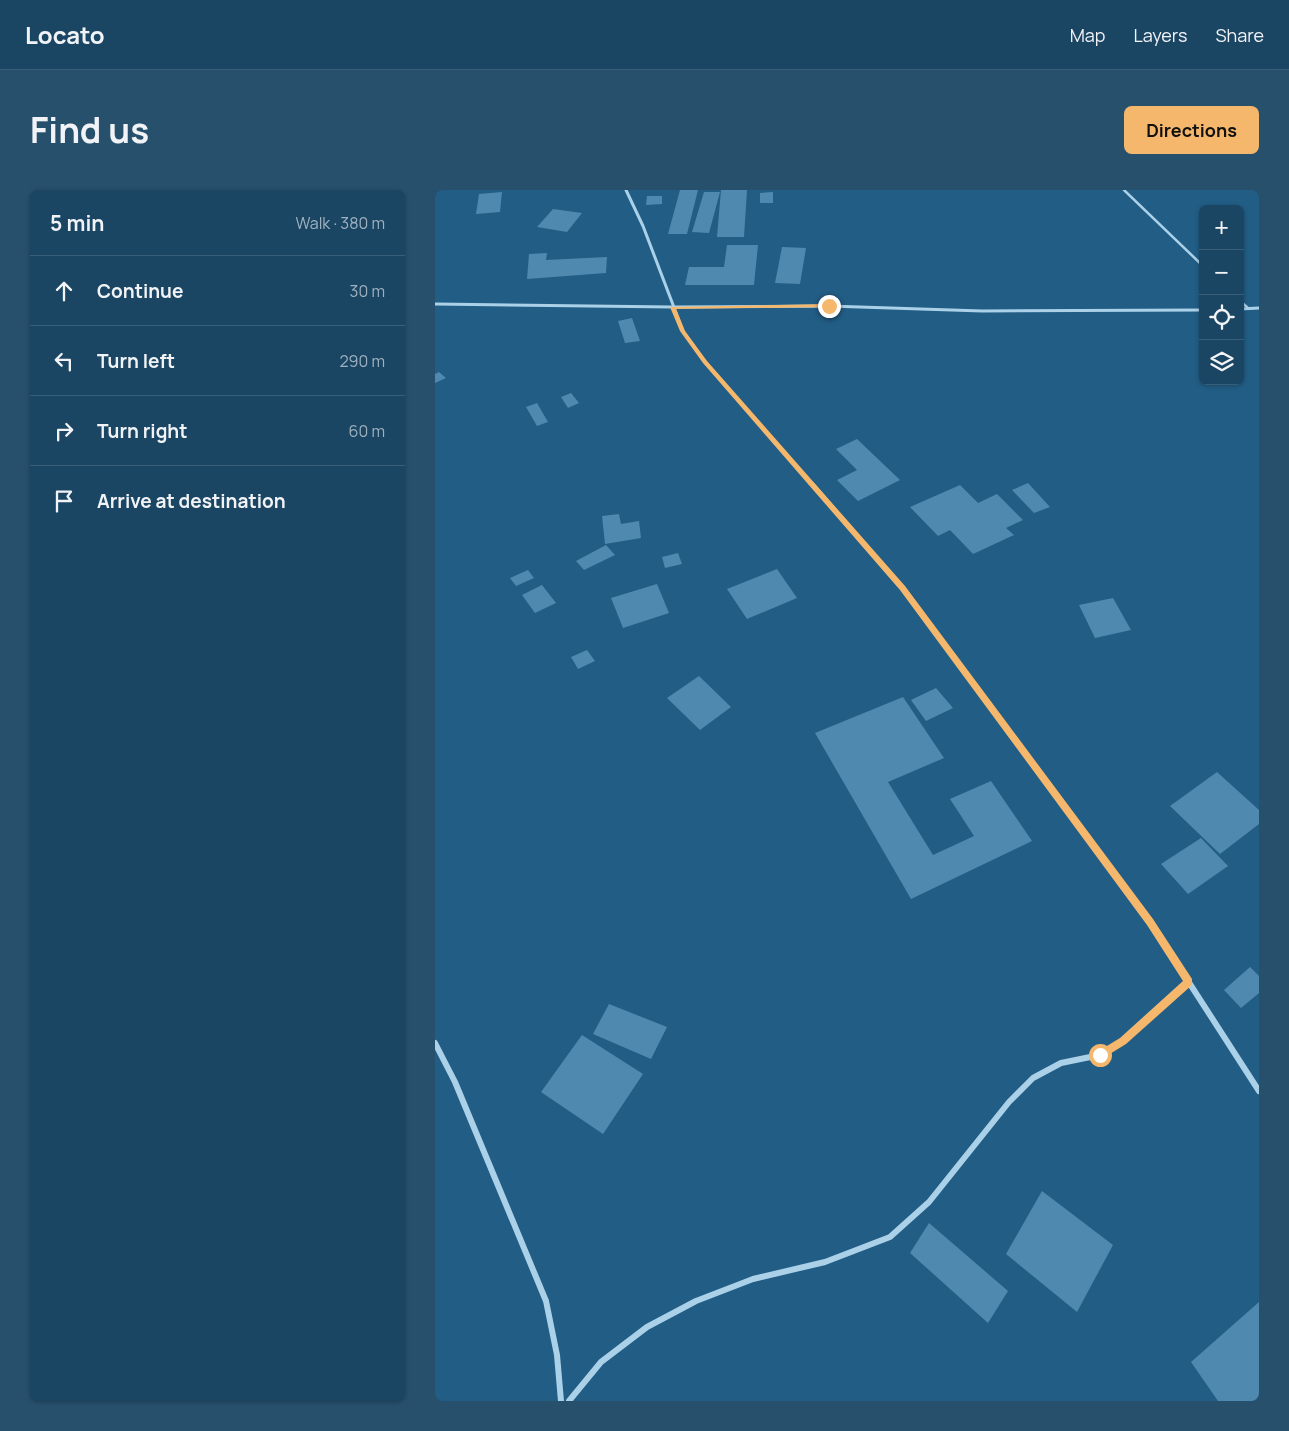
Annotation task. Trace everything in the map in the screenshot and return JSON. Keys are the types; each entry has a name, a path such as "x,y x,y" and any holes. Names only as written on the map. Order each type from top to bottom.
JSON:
{"street":[{"path":"626,190 643,226 672,307 683,331 705,362 902,588 1139,906 1259,1091"},
{"path":"435,304 672,307 829,306 982,311 1199,310"},
{"path":"1244,308 1259,308"},
{"path":"569,1401 601,1362 647,1327 696,1301 753,1279 825,1262 890,1237 929,1202 1009,1102 1033,1078 1061,1063 1100,1055 1115,1046 1189,982"},
{"path":"435,1043 455,1082 546,1301 557,1356 561,1401"}],"lane":[{"path":"1124,190 1199,262"},
{"path":"1244,304 1248,308"}],"building":[{"path":"680,190 698,190 687,234 668,234"},
{"path":"721,190 747,190 744,237 717,237"},
{"path":"502,192 500,212 476,214 479,194"},
{"path":"704,192 720,192 709,233 692,232"},
{"path":"773,192 773,203 760,203 760,193"},
{"path":"647,196 662,196 662,204 646,205"},
{"path":"553,209 582,213 567,232 537,227"},
{"path":"727,245 758,245 754,285 685,285 689,267 724,267"},
{"path":"782,247 806,248 800,284 775,283"},
{"path":"547,253 546,260 607,257 606,273 527,279 529,254"},
{"path":"632,318 640,341 625,343 618,321"},
{"path":"439,372 446,378 435,383 435,374"},
{"path":"571,393 579,403 568,408 561,397"},
{"path":"537,403 548,422 537,426 526,407"},
{"path":"857,439 900,480 858,501 837,480 857,470 836,449"},
{"path":"1028,483 1050,507 1034,513 1012,490"},
{"path":"960,485 978,503 997,494 1023,520 1006,528 1014,535 973,554 950,530 938,536 910,507"},
{"path":"619,514 621,524 639,521 641,538 605,544 602,516"},
{"path":"606,545 615,555 584,570 576,561"},
{"path":"678,553 682,564 665,568 662,557"},
{"path":"777,569 797,598 747,619 727,589"},
{"path":"528,570 534,578 516,586 510,578"},
{"path":"657,584 669,613 623,628 611,598"},
{"path":"542,585 556,603 535,613 522,595"},
{"path":"1113,598 1131,630 1095,638 1079,605"},
{"path":"587,650 595,661 578,669 571,657"},
{"path":"699,676 731,707 700,730 667,698"},
{"path":"936,688 953,708 926,721 911,700"},
{"path":"903,697 944,758 888,782 933,855 974,836 950,799 991,781 1032,841 911,899 815,733"},
{"path":"1217,772 1259,810 1259,824 1220,854 1170,806"},
{"path":"1201,838 1228,866 1188,894 1161,864"},
{"path":"1250,967 1259,976 1259,993 1241,1008 1224,990"},
{"path":"609,1004 667,1027 651,1059 593,1034"},
{"path":"582,1035 643,1074 603,1134 541,1092"},
{"path":"1042,1191 1113,1245 1077,1312 1006,1254"},
{"path":"929,1223 1008,1291 988,1323 910,1253"},
{"path":"1259,1302 1259,1401 1218,1401 1191,1362"}],"route":[{"path":"829,306 672,307 683,331 705,362 902,588 1058,795 1150,922 1189,982 1123,1041 1100,1055"}]}
